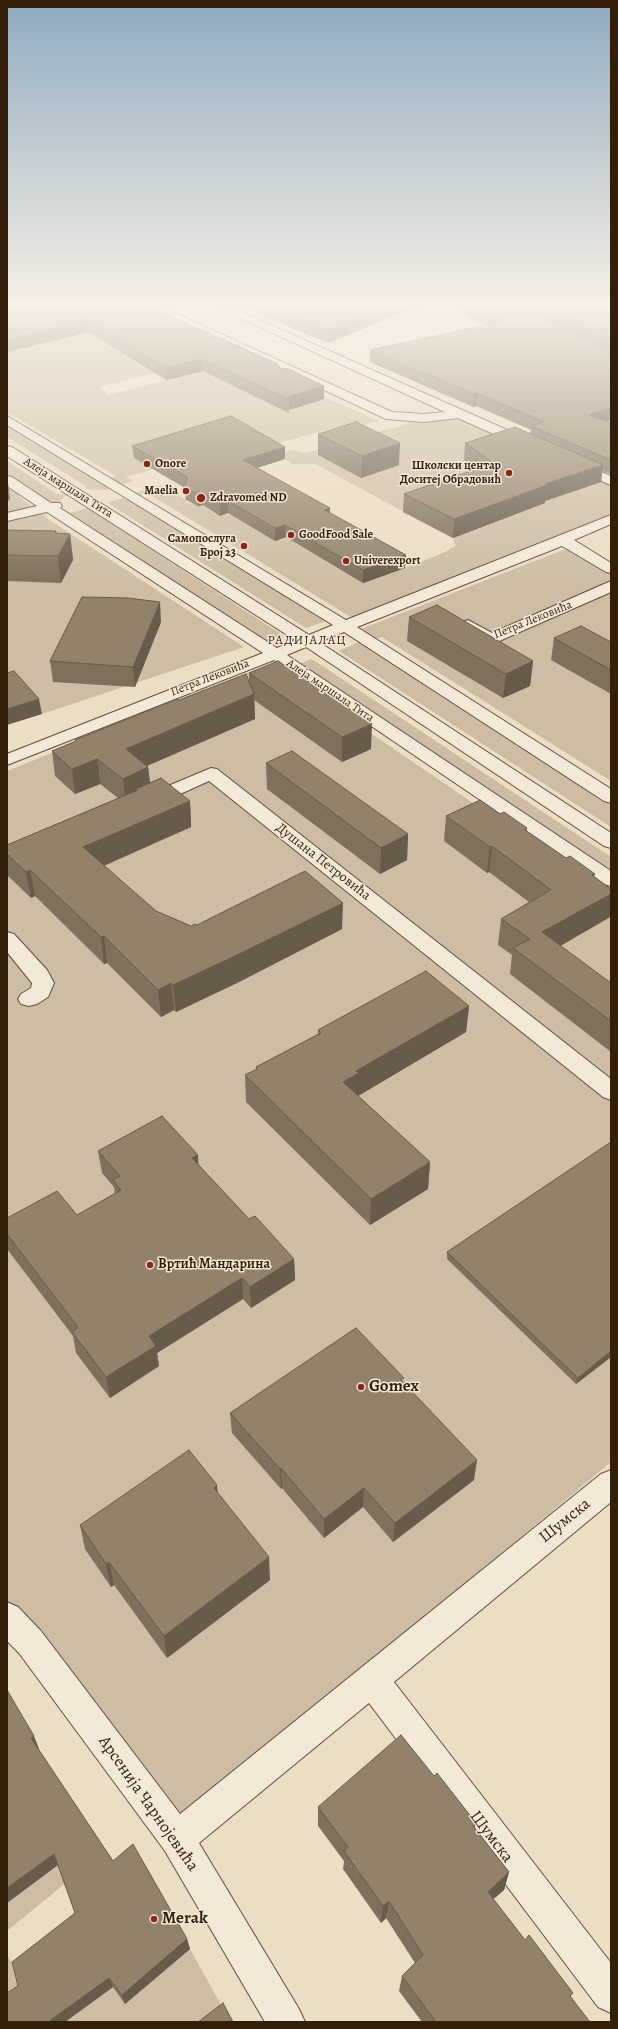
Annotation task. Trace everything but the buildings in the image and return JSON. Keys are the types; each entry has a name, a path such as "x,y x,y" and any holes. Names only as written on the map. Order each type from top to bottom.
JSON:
{"street":[{"path":"348,397 390,416 424,418 457,414"},
{"path":"419,397 539,450"},
{"name":"Алеја маршала Тита","path":"7,420 101,493 307,641 611,842"},
{"name":"Алеја маршала Тита","path":"7,450 70,491 101,493 345,626 611,797"},
{"path":"561,459 611,481"},
{"name":"Алеја маршала Тита","path":"7,480 48,508 63,515 274,653 611,880"},
{"path":"7,517 48,508 101,493"},
{"name":"Петра Лековића","path":"7,760 274,653 563,540 611,519"},
{"path":"563,540 611,569"},
{"name":"Петра Лековића","path":"453,617 491,639 611,586"},
{"path":"413,599 432,606"},
{"name":"Душана Петровића","path":"134,808 211,773 611,1091"},
{"path":"7,939 43,983 40,992 29,1000"},
{"name":"Шумска","path":"177,1839 611,1484"},
{"name":"Арсенија Чарнојевића","path":"7,1618 30,1642 177,1839 286,2022"},
{"name":"Шумска","path":"372,1680 611,1994"}],"shaded area":[{"path":"7,397 323,397 379,421 359,426 352,423 279,443 252,445 207,454 126,477 133,481 119,486 107,479 116,476 7,412"},
{"path":"456,417 611,485 611,514 351,617 147,493 137,496 132,494 161,485 172,491 172,494 179,495 183,498 187,497 186,503 203,505 220,516 235,513 405,568 445,552 455,546 453,538 315,464 292,464 284,458 281,453 293,450 305,453 375,436 375,432 398,427 414,420"},
{"path":"7,422 114,488 105,490 86,489 86,486 7,437"},
{"path":"7,461 57,494 67,494 59,503 46,506 7,478"},
{"path":"7,487 19,496 35,510 7,516"},
{"path":"124,498 329,620 306,628 109,504 109,502"},
{"path":"87,508 284,636 264,643 70,513"},
{"path":"32,514 46,515 45,517 244,647 42,714 17,686 7,689 7,519"},
{"path":"568,548 611,573 611,781 382,637 359,642 346,635"},
{"path":"359,642 611,805 611,827 339,651"},
{"path":"312,659 611,857 611,875 297,665"},
{"path":"278,661 281,672 611,897 611,1462 179,1822 7,1604 7,771"},
{"path":"94,1839 105,1851 7,1931 7,1903"},
{"path":"190,1949 225,2012 212,2022 65,2022 113,1987"},
{"path":"7,1955 18,1972 24,1995 7,2006"}],"place":[{"name":"Onore","path":"147,464"},
{"name":"Школски центар Доситеј Обрадовић","path":"509,473"},
{"name":"Maelia","path":"186,491"},
{"name":"Zdravomed ND","path":"201,498"},
{"name":"GoodFood Sale","path":"291,535"},
{"name":"Самопослуга Број 23","path":"244,546"},
{"name":"Univerexport","path":"346,561"},
{"name":"Вртић Мандарина","path":"150,1265"},
{"name":"Gomex","path":"361,1387"},
{"name":"Merak","path":"154,1919"}],"district":[{"name":"РАДИЈАЛАЦ","path":"307,641"}]}
